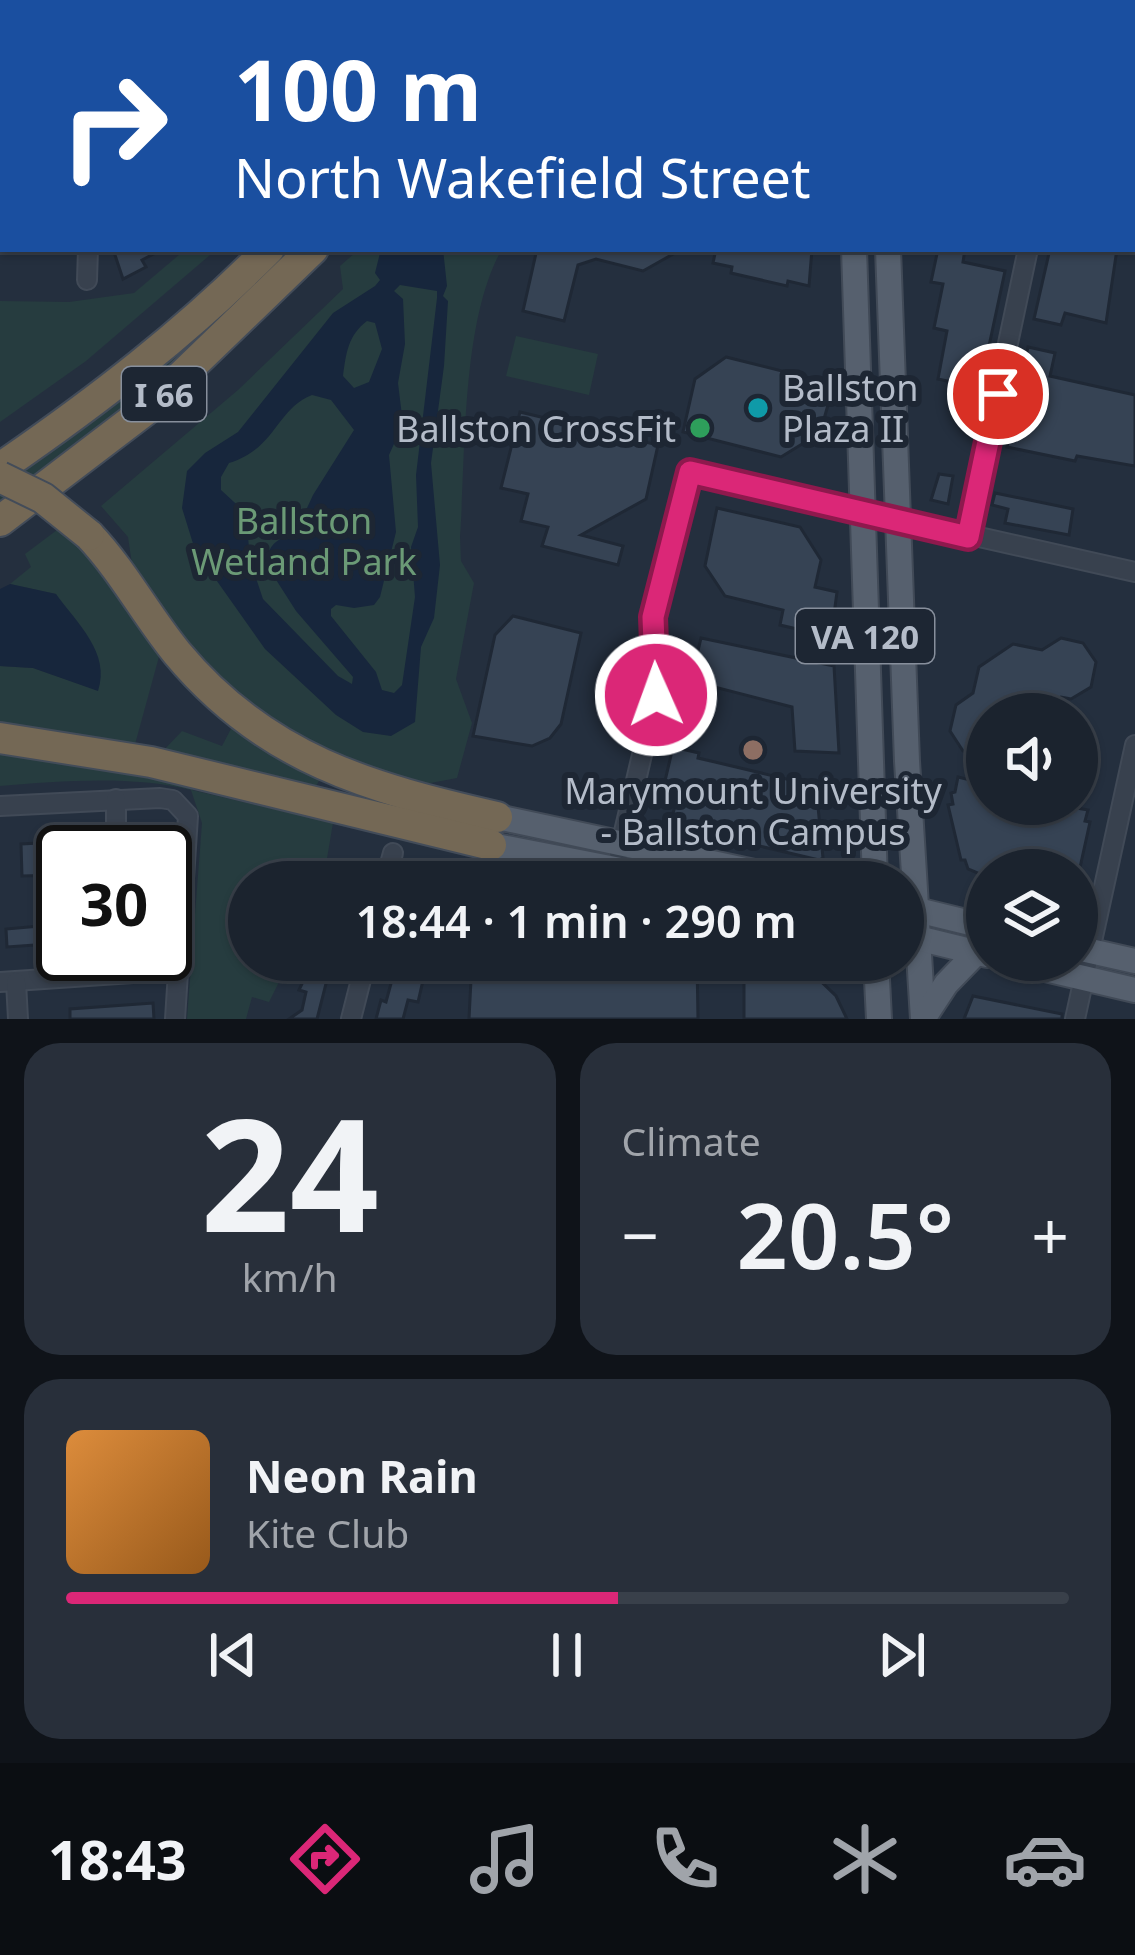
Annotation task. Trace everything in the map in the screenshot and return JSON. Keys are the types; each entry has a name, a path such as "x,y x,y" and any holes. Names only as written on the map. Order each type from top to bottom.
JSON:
{"highway":[{"name":"I 66","path":"0,472 138,367 266,252"},
{"name":"I 66","path":"0,521 147,409 310,252"},
{"path":"0,472 43,498 89,535 191,669 276,740 315,762 494,831"},
{"path":"0,738 151,762 494,831"}],"main road":[{"name":"VA 120","path":"854,252 874,861"},
{"name":"VA 120","path":"888,252 908,861"},
{"path":"494,831 647,861"},
{"path":"618,857 628,861"},
{"path":"924,911 966,921"},
{"path":"924,940 966,950"},
{"path":"1098,952 1135,961"},
{"path":"923,1019 946,984 966,967"},
{"path":"878,981 879,1019"},
{"name":"VA 120","path":"917,981 923,1019"},
{"path":"1096,981 1135,990"}],"street":[{"path":"87,280 88,252"},
{"path":"968,537 1027,252"},
{"path":"618,857 656,695 653,617 690,472 1135,572"},
{"path":"1098,890 1135,746"},
{"path":"0,806 160,798 182,806 187,825"},
{"path":"116,799 116,825"},
{"path":"391,861 393,853"},
{"path":"175,1019 177,981"},
{"path":"351,1019 361,981"},
{"path":"1075,1019 1082,981"},
{"path":"8,982 18,1019"}],"green space":[{"path":"182,252 213,252 86,361 0,422 0,301 69,302 134,293"},
{"name":"Ballston Wetland Park","path":"356,252 501,252 479,313 465,428 461,561 474,583 456,679 472,723 457,778 420,785 372,775 271,725 185,647 133,571 128,537 101,506 238,390 343,289 340,266"},
{"path":"201,334 205,338 114,420 0,504 0,483 107,410"},
{"path":"516,336 598,354 589,395 506,376"},
{"path":"57,530 81,547 160,653 134,748 0,725 0,666 33,668 97,690 56,594 10,584 31,567 25,554"},
{"path":"233,725 300,771 320,779 315,788 162,752 182,731 222,746"},
{"path":"0,751 193,782 192,790 333,823 327,861 228,861 228,981 280,981 269,1002 252,997 246,1019 187,1019 202,823 191,790 120,781 0,786"}],"water":[{"path":"380,252 443,252 447,286 443,296 448,301 431,463 440,565 434,618 421,647 415,722 391,736 363,732 336,715 265,649 195,550 182,508 187,471 238,432 333,313 380,280 375,273","holes":["400,285 437,291 416,475 418,527 411,547 415,597 402,685 394,693 382,690 376,672 331,616 331,609 374,605 396,532 389,455 403,424 398,383 405,344 403,299 394,291","367,321 375,323 382,349 369,382 354,388 343,376 345,360 361,326","312,395 331,400 354,430 296,532 275,543 266,564 296,611 353,677 352,684 338,676 263,599 250,560 246,513 221,490 221,477 229,463 257,448 290,410"]},
{"path":"10,584 56,594 96,651 101,677 98,691 33,668 0,666 0,589"}],"building":[{"path":"114,252 157,252 142,260 146,267 123,279"},
{"path":"536,252 677,252 643,271 596,259 578,265 564,321 523,311"},
{"path":"715,252 812,252 809,286 788,281 787,286 731,273 732,267 713,263"},
{"path":"937,252 965,252 963,262 1005,271 980,388 938,379 947,331 934,328 943,284 931,282"},
{"path":"1049,252 1117,252 1106,323 1065,313 1061,325 1034,319"},
{"path":"1028,347 1055,353 1050,376 1135,395 1135,466 1077,456 1075,461 1007,447"},
{"name":"Ballston Plaza II","path":"726,357 834,384 820,433 781,457 683,432 695,379"},
{"path":"520,412 658,445 646,499 581,535 623,546 618,565 542,546 548,527 521,521 528,494 501,488"},
{"path":"939,474 953,476 948,504 931,500"},
{"path":"995,493 1073,509 1069,535 1005,523 1008,509 992,505"},
{"path":"717,508 800,527 821,560 815,587 837,592 831,637 780,625 783,610 725,596 705,566"},
{"path":"513,616 581,633 561,724 550,738 532,746 473,736 495,635"},
{"path":"701,638 834,666 839,753 795,751 792,707 691,681"},
{"path":"1061,638 1083,643 1096,662 1091,687 1081,693 973,693 979,667 1013,644 1042,650"},
{"path":"966,698 966,752 950,731 956,705"},
{"path":"673,747 699,753 698,758 816,786 823,858 670,825 676,802 661,798"},
{"path":"958,777 966,779 966,825 1089,825 1084,849 966,849 966,863 961,860 948,805 953,804 951,793"},
{"path":"36,843 36,876 22,876 21,844"},
{"path":"36,926 36,945 7,947 6,929"},
{"path":"303,981 327,981 317,1019 289,1019 302,1010 306,992 299,990"},
{"path":"392,981 423,981 418,1002 408,1000 403,1019 376,1019 381,1000 386,1002"},
{"path":"471,981 697,981 698,1019 469,1019"},
{"path":"744,981 820,981 836,996 847,1019 744,1019"},
{"path":"973,996 1062,1014 1062,1019 964,1019"},
{"path":"153,1003 154,1019 70,1019 70,1009"}],"place":[{"name":"Ballston Plaza II","path":"758,408"},
{"name":"Ballston CrossFit","path":"700,428"},
{"name":"Marymount University - Ballston Campus","path":"753,750"}],"route":[{"path":"656,695 653,617 690,472 968,537 998,394"}]}
